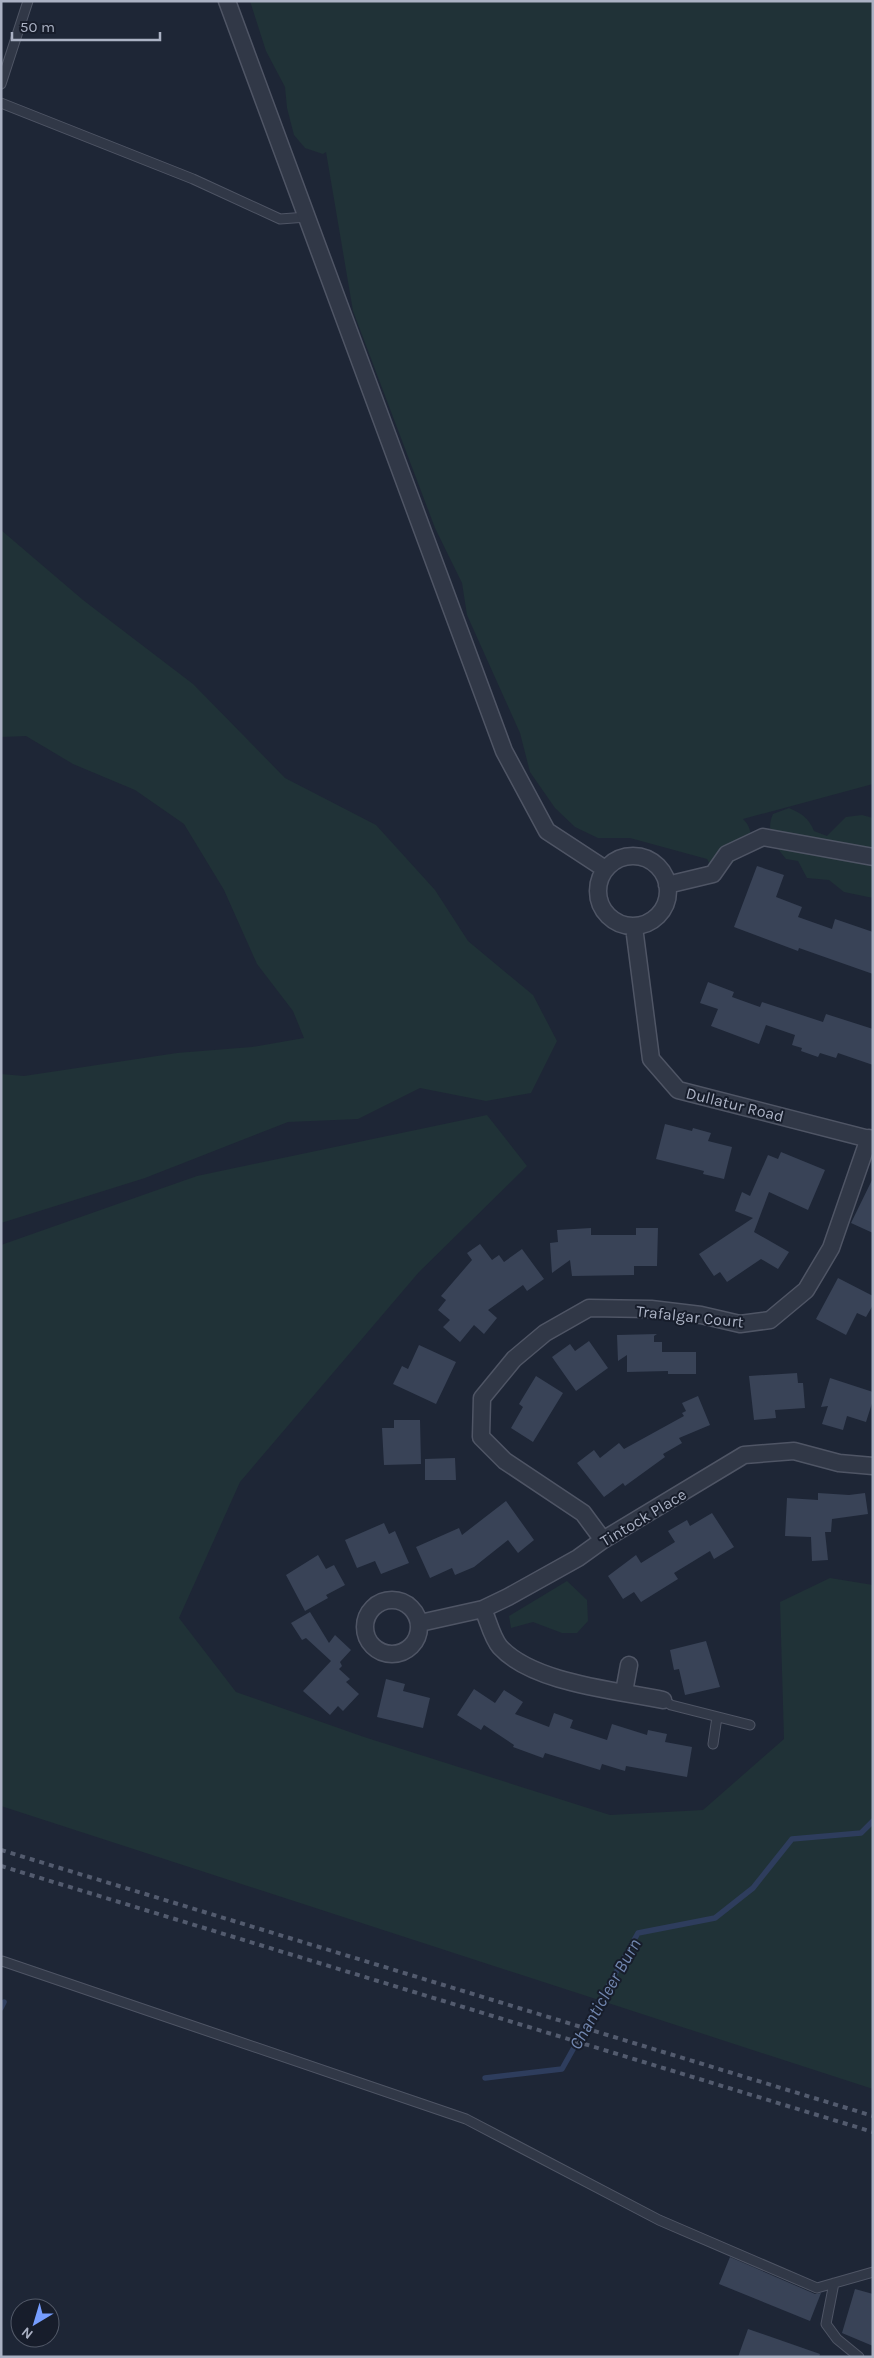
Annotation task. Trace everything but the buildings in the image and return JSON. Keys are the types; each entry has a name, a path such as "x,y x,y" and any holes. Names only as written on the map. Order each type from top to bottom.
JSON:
{"street":[{"path":"228,1 504,751 547,831 605,869"},
{"path":"667,885 714,874 727,854 763,837 873,856"},
{"path":"627,856 638,856 654,863 661,870 667,885 666,903 659,915 648,923 634,927 612,919 605,913 598,894 598,886 605,869 612,862 627,856"},
{"name":"Dullatur Road","path":"634,927 651,1059 678,1090 871,1139"},
{"name":"Trafalgar Court","path":"603,1540 583,1513 505,1461 481,1437 482,1398 514,1360 545,1332 589,1308 651,1309 701,1315 740,1324 770,1320 806,1290 830,1248 871,1139"},
{"name":"Tintock Place","path":"420,1622 483,1608 578,1558 603,1540 744,1455 794,1452 839,1463 873,1466"},
{"path":"483,1608 499,1646 521,1664 547,1676 663,1700"},
{"path":"624,1692 629,1665"}],"lane":[{"path":"2,80 28,1"},
{"path":"1,103 194,179 280,219 307,216"},
{"path":"663,1700 671,1705 750,1724"},
{"path":"714,1744 716,1716"},
{"path":"2,1961 466,2119 659,2220 816,2288 873,2272"},
{"path":"834,2283 826,2324 837,2339 859,2357"}],"shaded area":[{"path":"250,1 873,1 873,784 743,819 748,826 750,834 746,849 734,862 720,871 711,866 707,859 630,838 598,838 575,827 555,808 530,772 520,733 467,615 462,583 435,528 353,311 326,152 323,154 305,148 294,135 287,108 285,87 266,51"},
{"path":"1,530 83,600 193,684 285,778 376,825 435,890 468,941 533,995 557,1041 531,1093 486,1101 420,1088 358,1119 288,1122 145,1178 1,1223 1,1074 24,1076 177,1053 252,1047 304,1038 293,1011 257,964 224,890 184,824 135,790 73,764 26,736 1,737"},
{"path":"789,808 804,816 814,831 827,836 846,817 862,815 873,818 873,898 844,892 829,880 807,878 798,861 786,859 772,838 770,826 773,814"},
{"path":"487,1115 527,1166 419,1272 240,1482 179,1618 236,1692 364,1737 610,1815 703,1810 784,1739 780,1602 830,1578 873,1585 873,2089 1,1806 1,1245 197,1176"},
{"path":"567,1581 587,1600 588,1621 577,1633 562,1633 533,1622 511,1628 509,1616"}],"waterway":[{"name":"Chanticleer Burn","path":"485,2078 562,2069 638,1933 715,1918 753,1888 792,1839 861,1833 873,1821"},
{"name":"Chanticleer Burn","path":"1,2008 4,2002"}],"railway":[{"path":"1,1850 873,2116"},
{"path":"1,1866 873,2132"}]}
